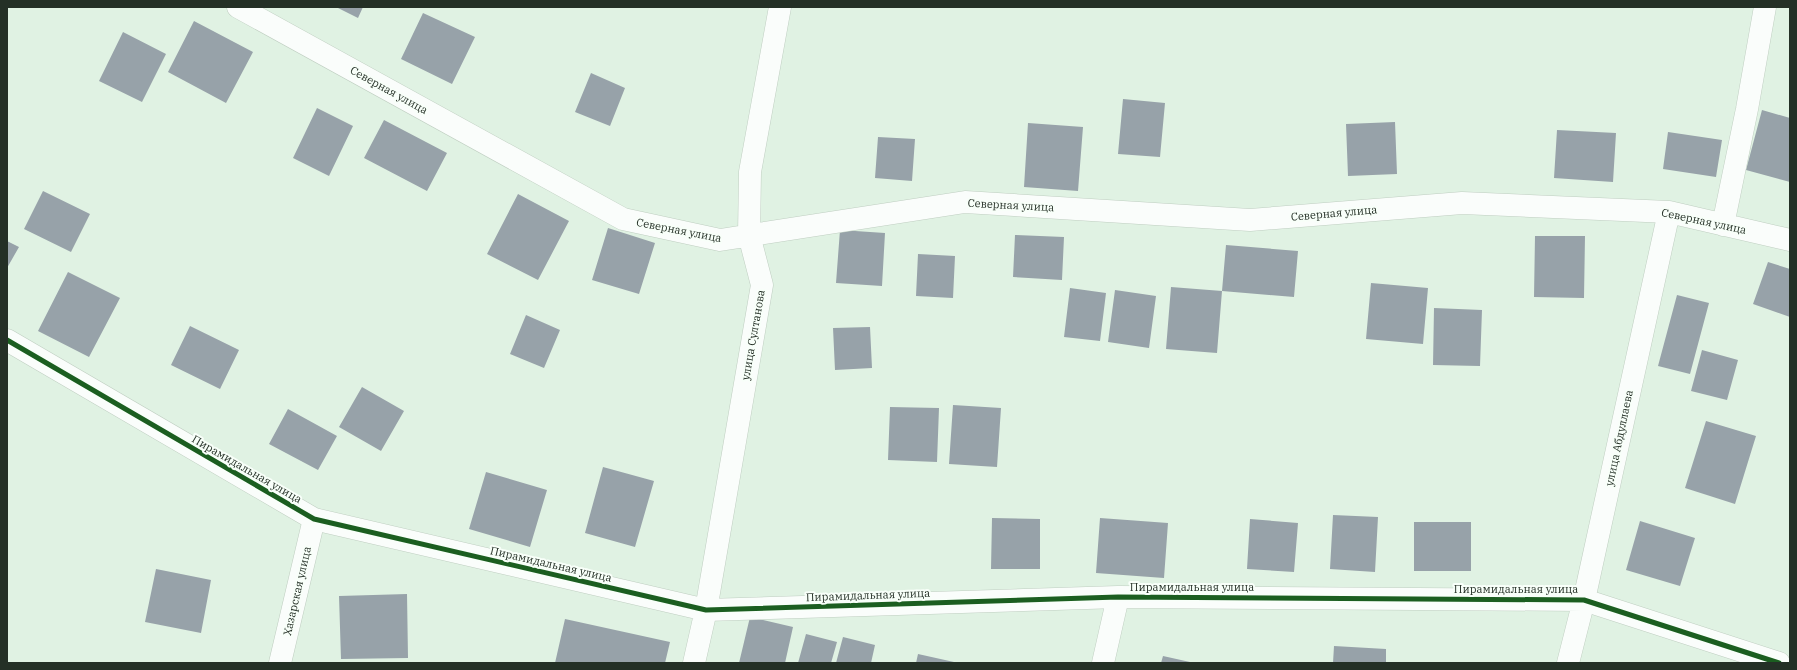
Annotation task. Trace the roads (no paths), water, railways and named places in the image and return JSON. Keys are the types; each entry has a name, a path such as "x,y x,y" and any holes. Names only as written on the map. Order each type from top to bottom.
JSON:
{"street":[{"name":"Северная улица","path":"238,7 623,219 720,240 965,202 1250,220 1462,203 1669,212 1790,240"},
{"name":"улица Султанова","path":"694,663 706,610 762,285 749,235 750,172 780,7"},
{"path":"1723,225 1747,108 1765,7"},
{"name":"улица Абдуллаева","path":"1568,663 1584,600 1669,212"},
{"name":"Пирамидальная улица","path":"7,340 314,519 706,610 1118,597 1584,600 1778,663"},
{"name":"Хазарская улица","path":"280,663 314,519"},
{"path":"1104,663 1118,597"}]}
